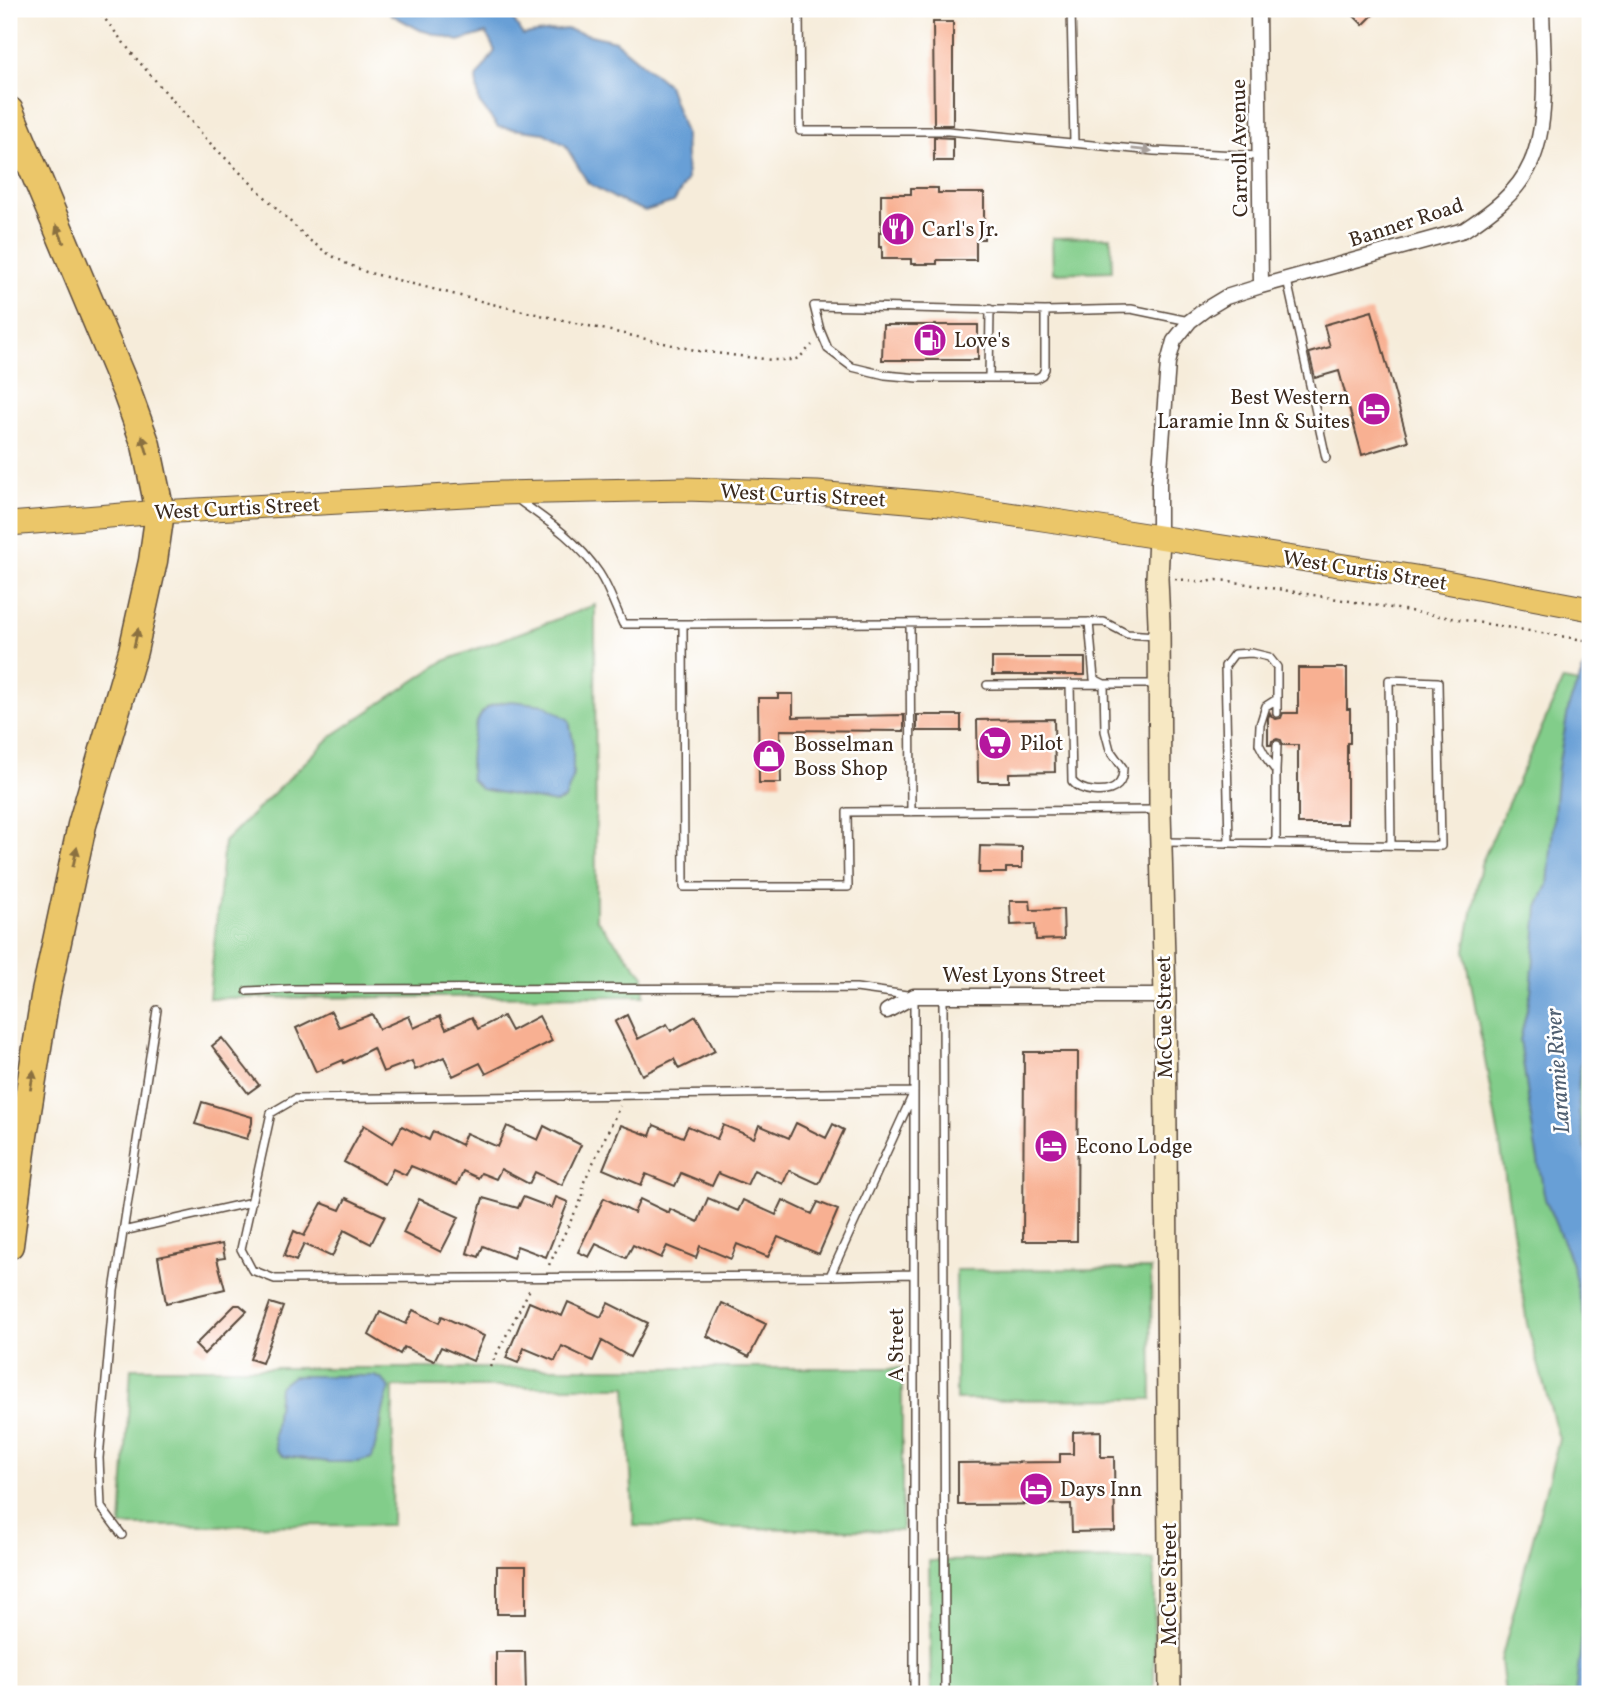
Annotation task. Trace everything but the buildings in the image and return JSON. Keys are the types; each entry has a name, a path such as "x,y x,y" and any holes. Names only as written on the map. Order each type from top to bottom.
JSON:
{"highway":[{"path":"9,111 146,444 160,512 153,561 133,651 82,825 46,997 23,1136 9,1245"}],"main road":[{"name":"West Curtis Street","path":"9,524 160,512 508,493 685,489 817,493 941,504 1435,580 1590,609"},
{"name":"McCue Street","path":"1159,538 1157,578 1165,996 1170,1694"}],"street":[{"name":"Carroll Avenue","path":"1258,9 1261,286"},
{"name":"Banner Road","path":"1174,341 1190,321 1226,297 1464,230 1493,211 1515,188 1531,163 1540,133 1544,89 1542,9"},
{"name":"McCue Street","path":"1159,538 1163,412 1168,363 1174,341"},
{"name":"West Lyons Street","path":"887,1011 914,996 1165,996"}],"lane":[{"path":"799,9 800,131 948,131 1154,151 1260,156"},
{"path":"1071,9 1074,143"},
{"path":"1287,279 1326,458"},
{"path":"1045,311 1045,369 1037,378 919,377 896,376 852,367 828,349 814,306 1045,311 1131,309 1190,321"},
{"path":"989,377 990,309"},
{"path":"508,493 565,533 581,548 600,575 623,624 1104,622 1127,634 1159,636"},
{"path":"1089,622 1094,679 1104,684"},
{"path":"910,623 911,812"},
{"path":"683,624 684,887 848,887 847,812 1160,810"},
{"path":"1229,843 1225,666 1234,654 1252,653 1269,657 1277,667 1277,713"},
{"path":"1161,842 1441,846 1438,682 1389,680 1391,845"},
{"path":"1070,684 1072,781 1076,787 1084,790 1108,790 1118,785 1123,768 1110,750 1105,731 1104,684"},
{"path":"986,685 1160,684"},
{"path":"1276,771 1259,744 1260,725 1266,706 1277,699"},
{"path":"1276,843 1277,745"},
{"path":"247,990 856,988 914,996"},
{"name":"A Street","path":"914,996 914,1694"},
{"path":"943,996 945,1694"},
{"path":"122,1535 101,1507 99,1458 114,1291 157,1010"},
{"path":"830,1276 914,1092 295,1099 271,1113 242,1249 252,1270 275,1279 830,1276 913,1274"},
{"path":"123,1231 252,1202"}],"path":[{"path":"97,9 210,143 308,239 345,263 366,272 492,304 699,351 793,360 799,358 822,335"},
{"path":"1157,578 1229,581 1590,641"},
{"path":"490,1367 529,1291 550,1264 583,1196 583,1184 625,1095"}],"green space":[{"path":"1111,237 1112,271 1053,273 1052,238"},
{"path":"595,605 596,919 644,976 644,996 209,998 224,842 333,735 444,661"},
{"path":"1563,680 1590,685 1590,1694 1505,1694 1501,1660 1559,1439 1527,1324 1500,1143 1465,950 1481,864"},
{"path":"1151,1269 1152,1399 956,1400 956,1270"},
{"path":"131,1368 902,1368 902,1531 634,1526 626,1387 393,1387 392,1525 121,1526","holes":["320,1376 375,1376 389,1388 381,1427 358,1462 329,1462 283,1456"]},
{"path":"1154,1559 1154,1694 931,1694 929,1561"}],"water":[{"path":"387,9 516,9 510,15 523,35 566,29 615,41 668,85 685,133 687,180 674,202 645,211 618,200 588,183 565,145 544,133 498,127 479,102 476,78 495,51 486,33 459,41 420,30 392,15"},
{"name":"Laramie River","path":"1590,661 1590,1035 1581,1066 1578,1099 1590,1164 1590,1342 1571,1261 1545,1199 1520,1040 1531,992 1538,907 1548,885 1558,767 1569,705 1584,668"},
{"path":"512,701 545,705 569,720 573,741 573,778 565,799 555,803 481,789 471,779 472,739 478,719 490,706"},
{"path":"293,1376 375,1376 383,1380 390,1388 372,1458 358,1462 329,1462 283,1456 276,1449 274,1436 279,1387"},
{"path":"1590,1524 1590,1694 1575,1694 1582,1636 1582,1587"}],"place":[{"name":"Carl's Jr.","path":"898,229"},
{"name":"Love's","path":"930,340"},
{"name":"Best Western Laramie Inn & Suites","path":"1374,409"},
{"name":"Pilot","path":"995,743"},
{"name":"Bosselman Boss Shop","path":"769,756"},
{"name":"Econo Lodge","path":"1051,1146"},
{"name":"Days Inn","path":"1036,1489"}]}
